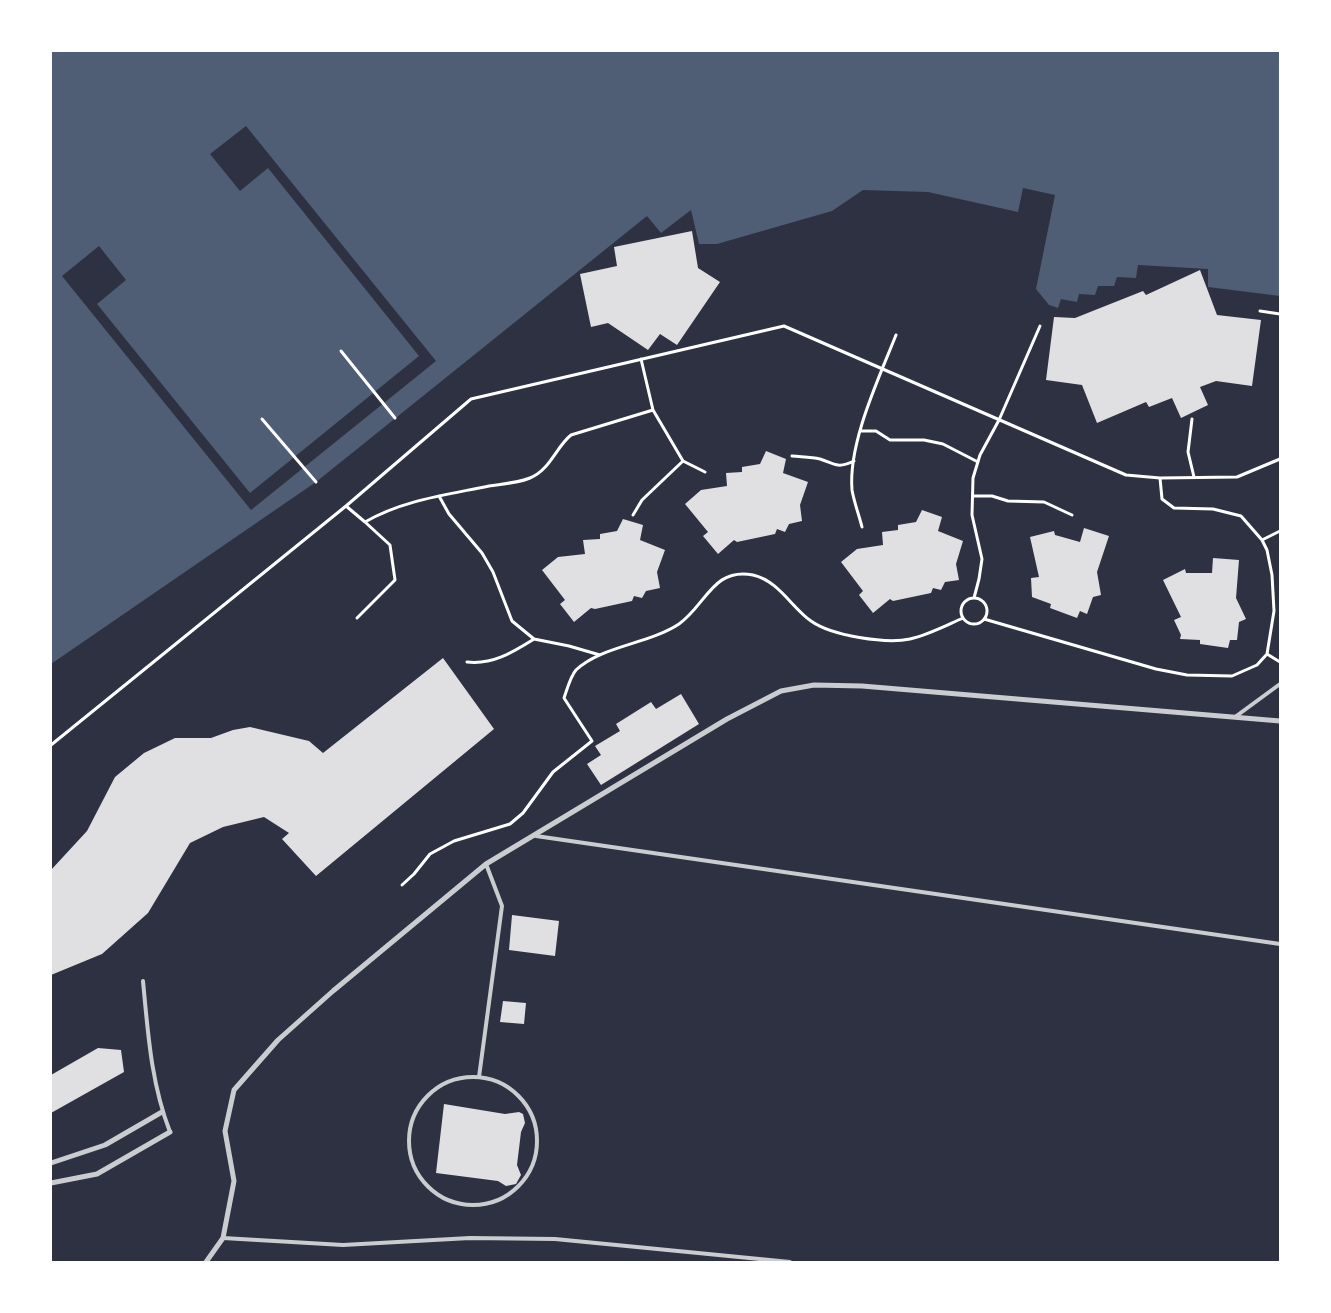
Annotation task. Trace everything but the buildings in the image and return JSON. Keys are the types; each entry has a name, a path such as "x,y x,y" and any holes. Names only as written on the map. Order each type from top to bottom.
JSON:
{"street":[{"path":"206,1262 223,1238 234,1181 225,1131 234,1090 278,1040 333,991 486,864 536,836 727,719 781,692 814,685 872,687 1280,721"},
{"path":"51,1164 105,1145 162,1112"},
{"path":"51,1183 98,1174 170,1132"}],"lane":[{"path":"1233,718 1280,684"},
{"path":"536,836 1280,944"},
{"path":"479,1077 502,906 486,864"},
{"path":"143,981 150,1057 162,1112 170,1132"},
{"path":"479,1077 499,1082 511,1090 530,1111 536,1130 537,1152 529,1173 516,1190 497,1202 476,1206 454,1204 435,1194 420,1179 410,1160 408,1139 412,1118 423,1100 445,1084 458,1078 479,1077"},
{"path":"223,1238 343,1245 470,1238 556,1239 790,1262"}],"path":[{"path":"1260,311 1280,314"},
{"path":"51,745 346,506 471,399 784,326 1126,475 1160,478 1237,477 1280,459"},
{"path":"963,618 963,605 974,598 982,559 972,516 973,478 978,462 999,420 1040,326"},
{"path":"862,527 852,490 855,461 875,386 896,336"},
{"path":"341,351 395,418"},
{"path":"641,360 653,410 683,460 705,472"},
{"path":"365,522 386,510 439,496 531,478 554,458 560,444 571,435 653,410"},
{"path":"262,419 316,482"},
{"path":"1192,419 1188,452 1194,478"},
{"path":"862,431 876,431 890,440 924,440 943,444 978,462"},
{"path":"792,456 820,459 835,466 843,466 855,461"},
{"path":"633,515 642,500 683,460"},
{"path":"402,885 414,874 430,854 454,841 510,824 522,813 553,772 592,741 564,698 576,671 600,656 657,637 681,623 721,579 735,574 754,576 775,585 812,622 841,634 878,639 910,639 963,618 973,623 984,619 1156,669 1187,675 1232,676 1257,665 1267,654 1274,602 1272,575 1267,550 1262,540 1241,516 1213,510 1174,508 1162,499 1160,478"},
{"path":"439,496 449,514 482,553 494,572 512,621 534,638 600,656"},
{"path":"973,496 992,496 1008,501 1044,502 1072,515"},
{"path":"346,506 390,545 395,580 357,618"},
{"path":"1262,540 1280,531"},
{"path":"974,598 985,604 987,612 984,619"},
{"path":"467,662 478,663 505,656 534,638"},
{"path":"1267,654 1280,662"}],"water":[{"path":"51,51 1280,51 1280,296 1208,287 1208,269 1138,265 1136,278 1117,277 1114,286 1098,286 1095,295 1079,294 1077,302 1061,299 1058,308 1049,305 1036,289 1055,195 1023,188 1018,212 928,192 863,190 832,211 717,244 699,244 691,210 661,233 647,216 316,482 51,664"}],"pier":[{"path":"246,126 436,361 251,510 62,276 99,246 126,280 97,304 250,493 419,356 268,168 240,191 210,154"}]}
